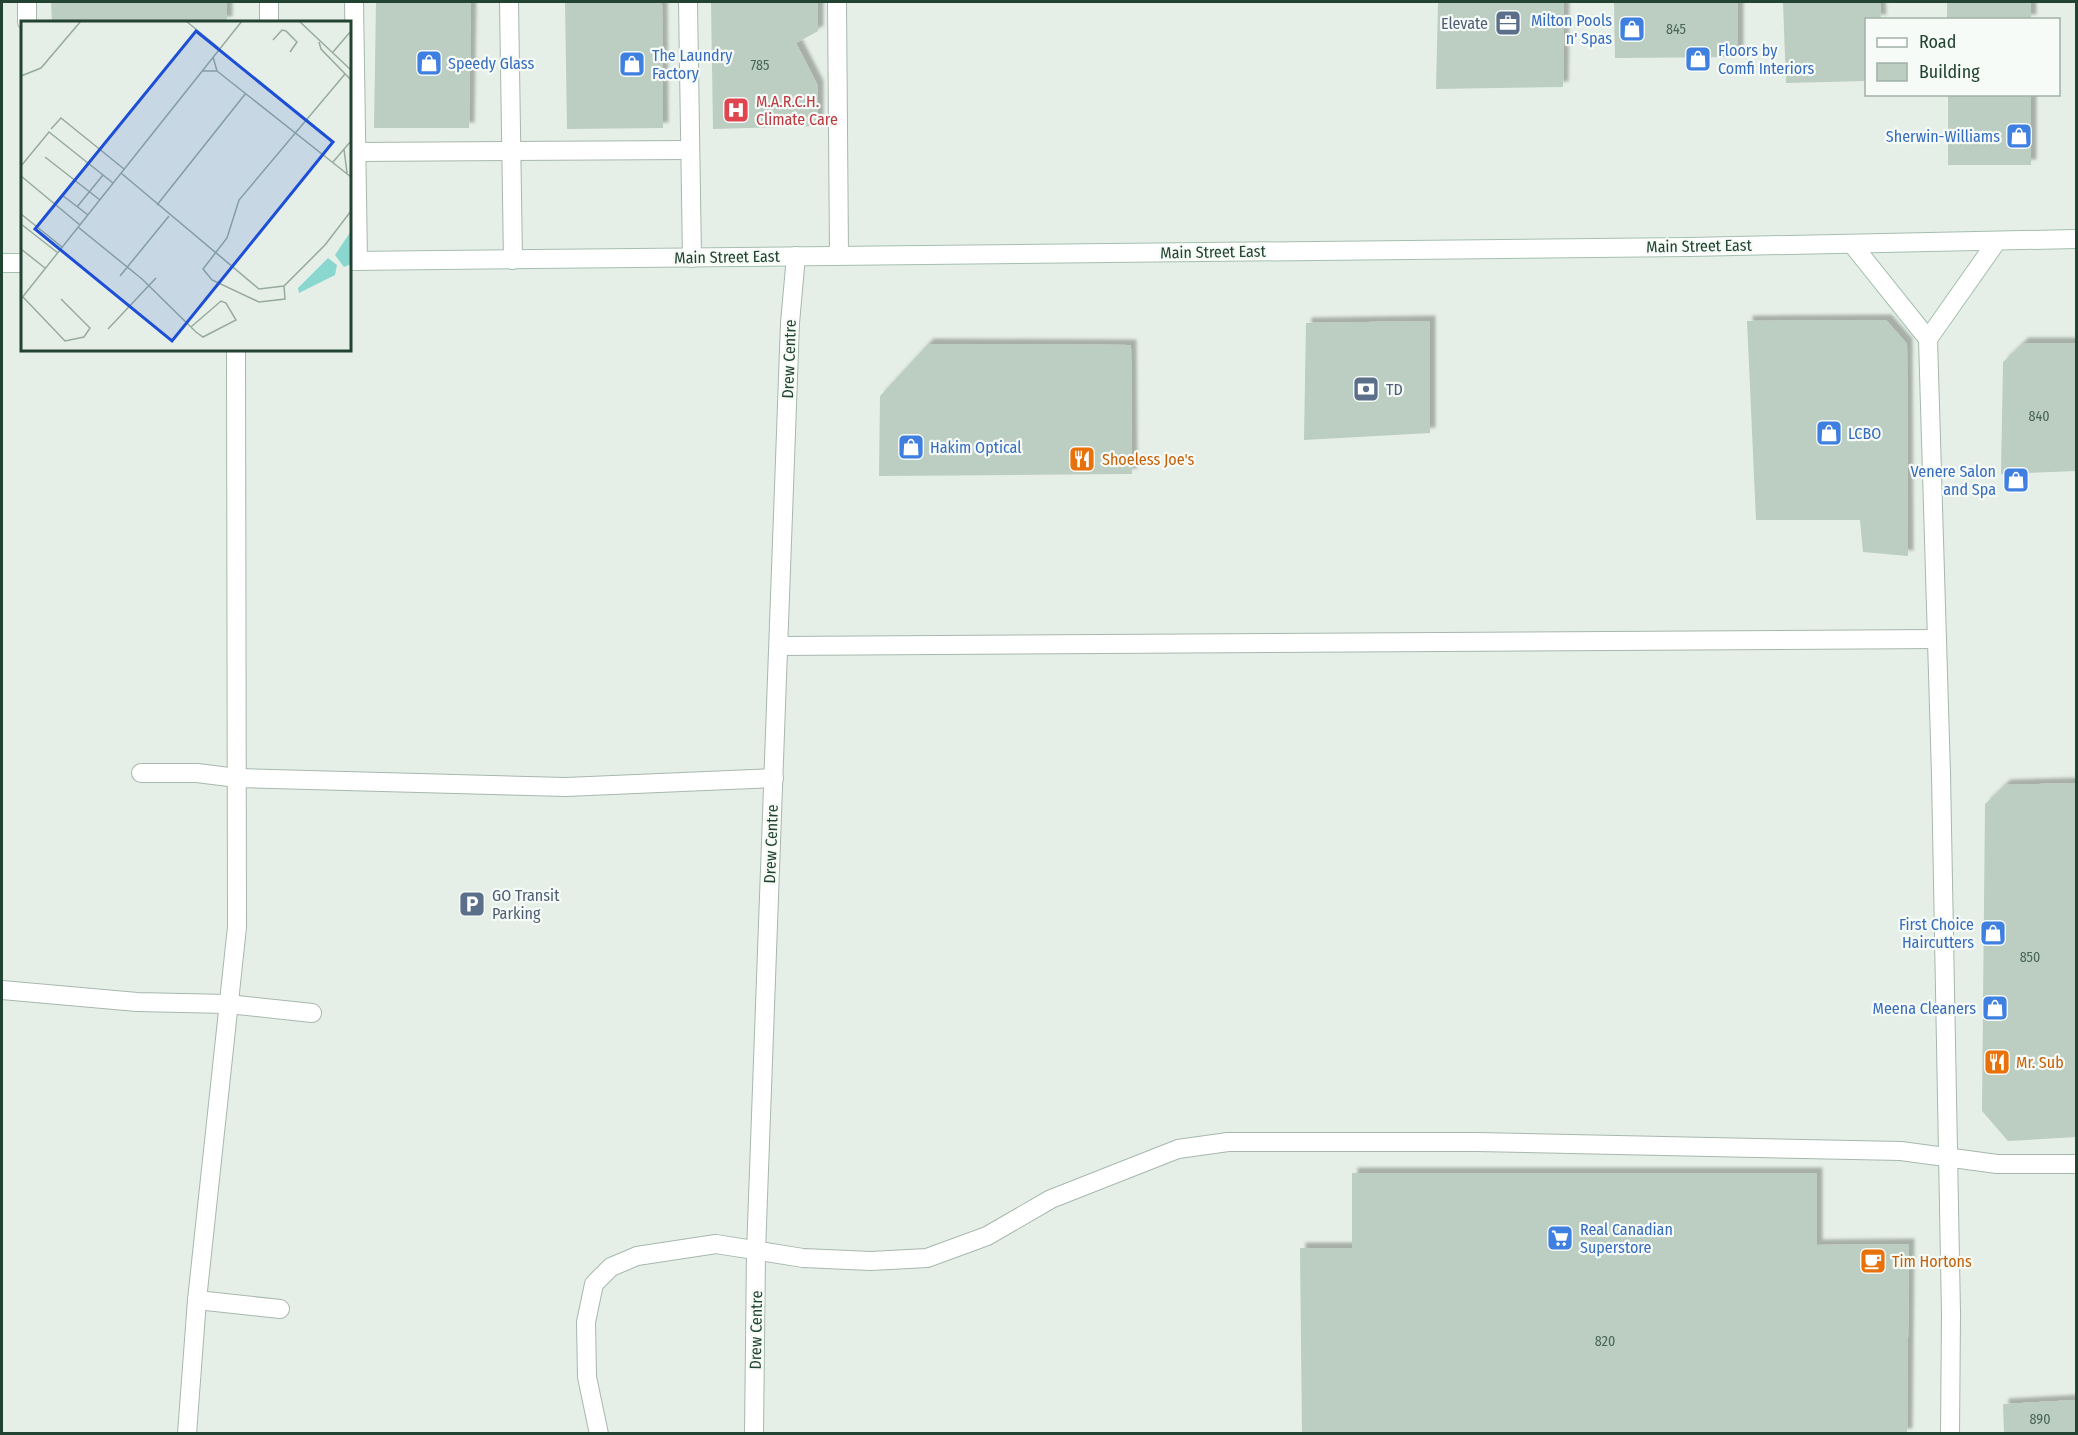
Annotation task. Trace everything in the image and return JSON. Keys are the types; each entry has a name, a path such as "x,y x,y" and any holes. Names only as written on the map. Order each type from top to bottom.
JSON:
{"main road":[{"path":"27,2 27,21"},
{"path":"269,2 269,21"},
{"path":"354,2 356,152 354,261"},
{"path":"509,2 513,260"},
{"path":"688,2 692,258"},
{"path":"837,2 839,255"},
{"path":"356,152 690,150"},
{"name":"Main Street East","path":"354,261 1852,244 2076,239"},
{"path":"1950,1434 1948,1158 1928,339 1997,241"},
{"path":"1852,244 1928,339"},
{"name":"Drew Centre","path":"754,1434 756,1252 790,323 796,256"},
{"path":"2,263 21,263"},
{"path":"187,1434 197,1300 237,927 236,351"},
{"path":"779,646 1937,639"},
{"path":"141,772 197,773 237,778 566,787 774,778"},
{"path":"2,990 138,1002 228,1004 312,1013"},
{"path":"599,1434 586,1377 586,1322 594,1284 611,1267 637,1256 716,1244 802,1258 871,1261 927,1258 987,1236 1051,1199 1164,1153 1228,1142 1477,1142 1901,1151 1997,1164 2076,1164"},
{"path":"197,1300 279,1309"}],"building":[{"path":"51,2 227,2 227,21 52,21"},
{"path":"376,2 471,2 469,128 374,128"},
{"path":"565,2 662,2 663,128 567,129"},
{"path":"711,2 818,2 818,31 796,43 818,86 818,126 713,129"},
{"path":"1438,2 1564,2 1563,87 1436,89"},
{"path":"1614,2 1738,2 1738,57 1615,58"},
{"path":"1783,2 1880,2 1881,18 1865,18 1865,81 1786,83"},
{"path":"1947,2 2031,2 2031,18 1947,18"},
{"path":"1948,96 2031,96 2031,165 1948,165"},
{"path":"1886,320 1907,344 1908,556 1863,552 1860,520 1756,520 1747,321"},
{"path":"1430,321 1430,433 1304,440 1306,323"},
{"path":"2023,343 2076,343 2076,471 2001,474 2003,362"},
{"path":"928,344 1131,345 1132,474 879,476 880,396"},
{"path":"2076,783 2076,1137 2008,1141 1982,1111 1985,804 2005,785"},
{"path":"1352,1173 1817,1173 1817,1245 1909,1244 1907,1434 1302,1434 1300,1248 1352,1248"},
{"path":"2076,1400 2076,1434 2004,1434 2003,1404"}],"place":[{"name":"Elevate","path":"1508,23"},
{"name":"Milton Pools n' Spas","path":"1632,29"},
{"name":"Floors by Comfi Interiors","path":"1698,59"},
{"name":"Speedy Glass","path":"429,63"},
{"name":"The Laundry Factory","path":"632,64"},
{"name":"M.A.R.C.H. Climate Care","path":"736,110"},
{"name":"Sherwin-Williams","path":"2019,136"},
{"name":"TD","path":"1366,389"},
{"name":"LCBO","path":"1829,433"},
{"name":"Hakim Optical","path":"911,447"},
{"name":"Shoeless Joe's","path":"1082,459"},
{"name":"Venere Salon and Spa","path":"2016,480"},
{"name":"GO Transit Parking","path":"472,904"},
{"name":"First Choice Haircutters","path":"1993,933"},
{"name":"Meena Cleaners","path":"1995,1008"},
{"name":"Mr. Sub","path":"1997,1062"},
{"name":"Real Canadian Superstore","path":"1560,1238"},
{"name":"Tim Hortons","path":"1873,1261"}]}
